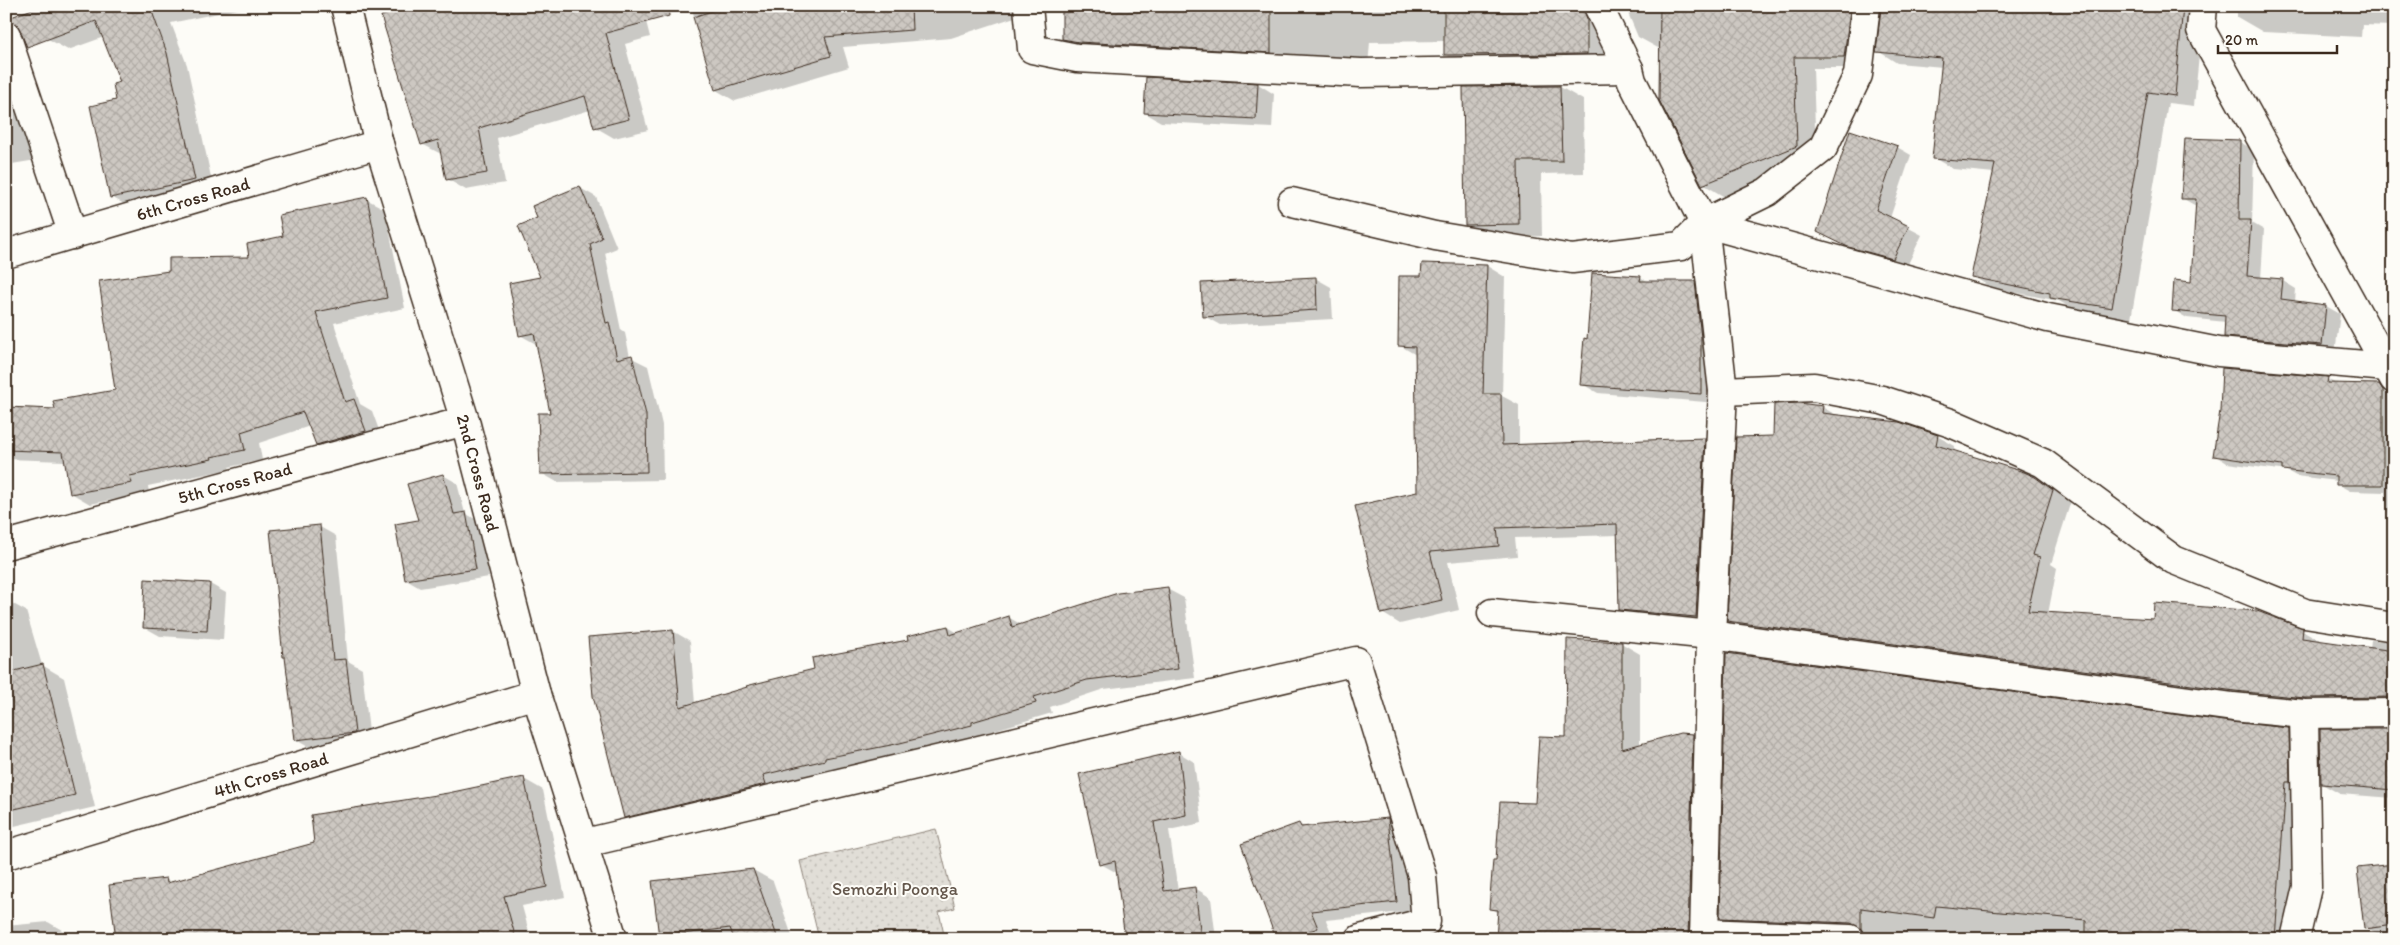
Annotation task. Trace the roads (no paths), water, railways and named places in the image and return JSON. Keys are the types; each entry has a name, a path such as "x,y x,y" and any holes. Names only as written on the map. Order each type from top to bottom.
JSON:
{"street":[{"name":"2nd Cross Road","path":"345,6 380,144 465,421 536,694 613,939"},
{"path":"1028,6 1032,50 1077,58 1360,73 1629,69"},
{"path":"1598,6 1629,69 1632,81 1704,223 1723,391 1711,635 1704,936 1850,939"},
{"path":"1292,202 1435,236 1572,258 1681,246 1704,223 1767,192 1823,148 1858,75 1866,6"},
{"path":"2203,6 2201,30 2392,371"},
{"path":"6,35 73,234"},
{"name":"6th Cross Road","path":"6,254 380,144"},
{"path":"1704,223 2048,318 2219,352 2392,371"},
{"path":"1723,391 1814,387 1882,400 1951,422 2043,463 2174,560 2305,613 2394,627"},
{"name":"5th Cross Road","path":"6,545 465,421"},
{"path":"1492,613 1711,635 1966,672 2233,707 2304,714 2394,713"},
{"path":"584,843 1356,661 1422,876 1426,922 1360,939"},
{"name":"4th Cross Road","path":"6,855 536,694"},
{"path":"2296,939 2307,887 2304,714"}],"park label":[{"name":"Semozhi Poonga","path":"895,889"}]}
